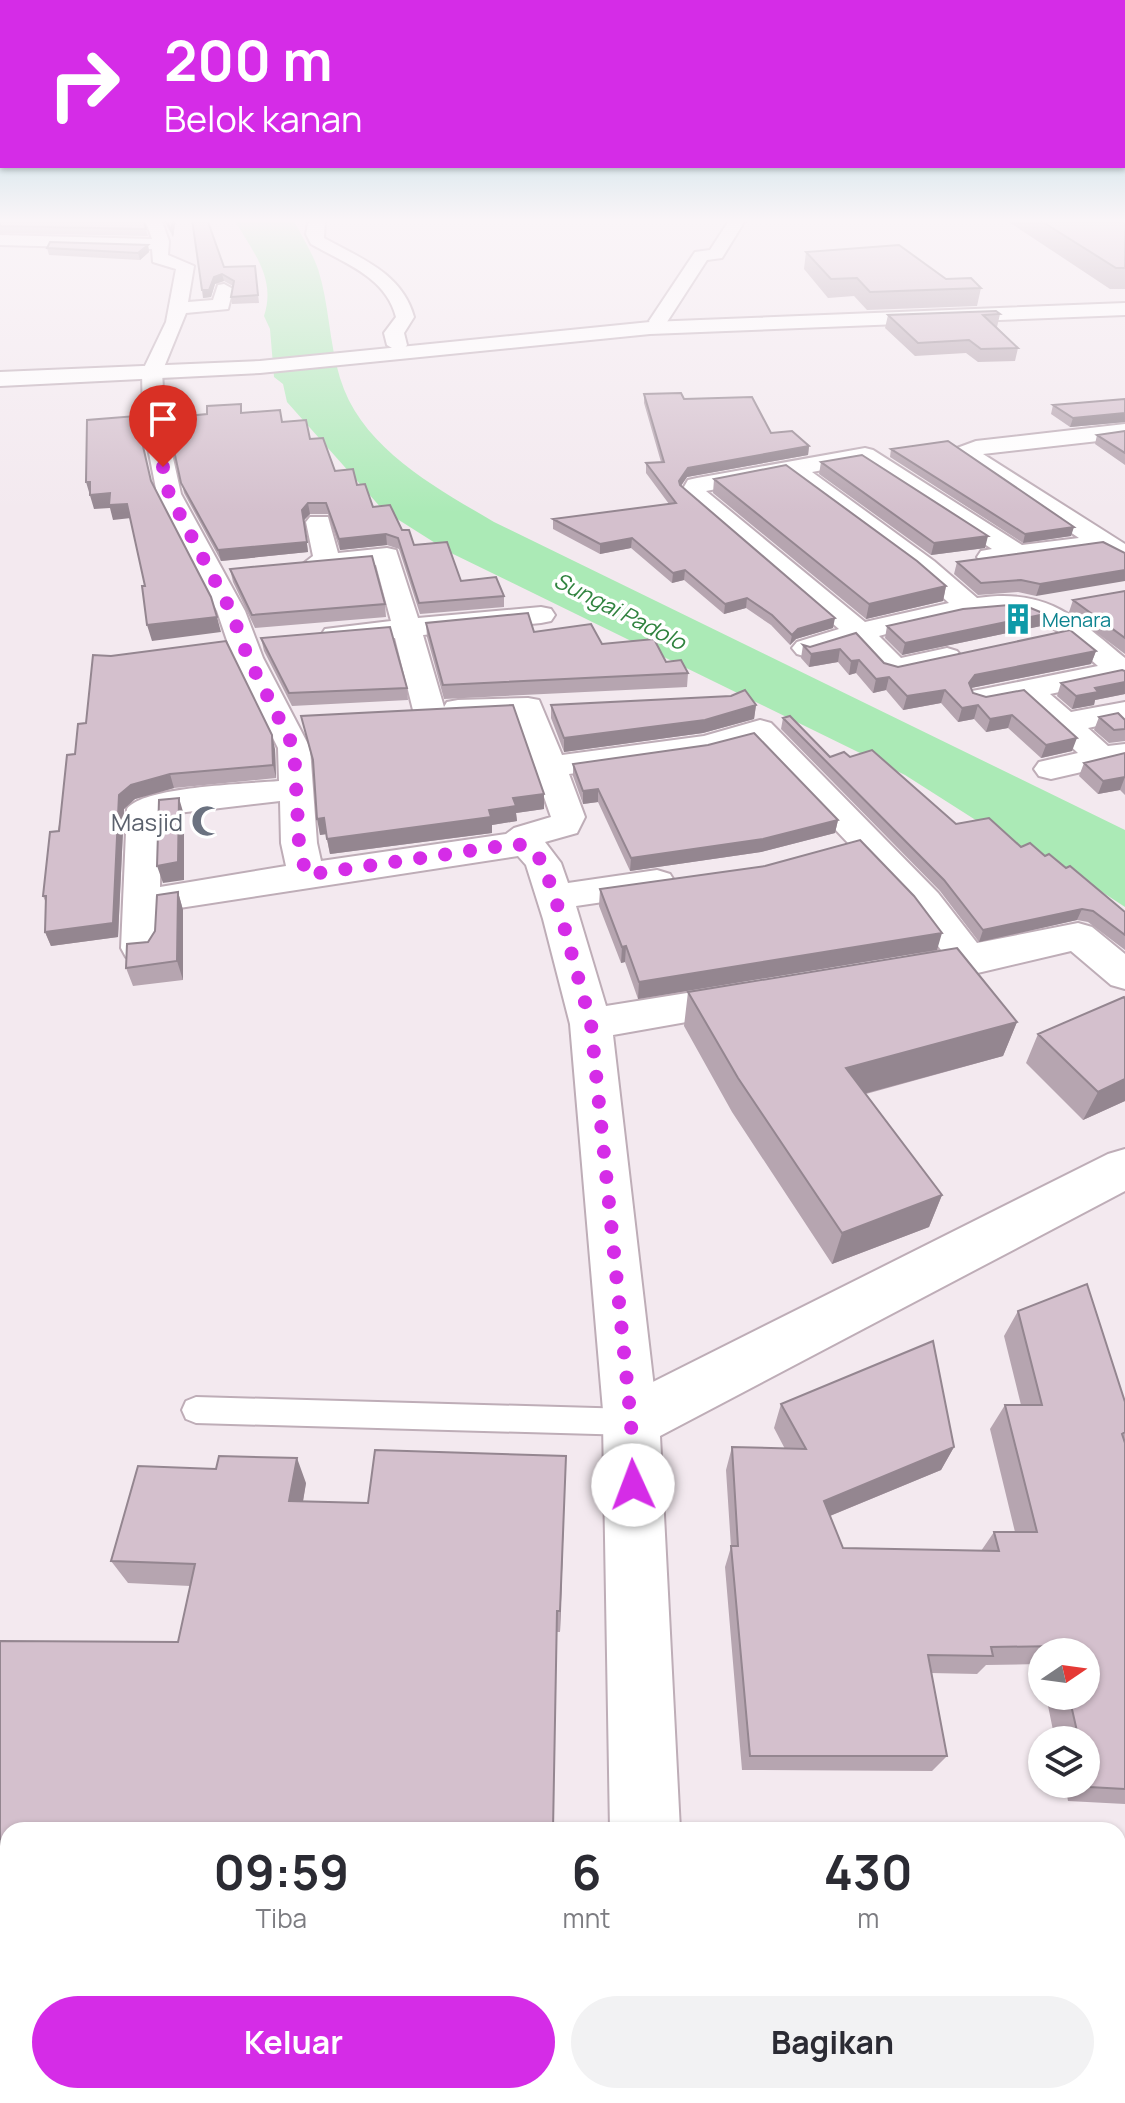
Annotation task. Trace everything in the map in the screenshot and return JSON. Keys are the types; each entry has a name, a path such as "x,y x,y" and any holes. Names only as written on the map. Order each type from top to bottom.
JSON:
{"street":[{"path":"175,317 154,368 154,422 169,494 224,572 231,611 248,658 296,718 294,748 299,843 306,875"},
{"path":"397,345 394,333 405,317"},
{"path":"658,321 661,317"},
{"path":"363,353 397,345 658,321 804,317"},
{"path":"0,379 259,363 650,328 862,317"},
{"path":"0,371 154,368"},
{"path":"1115,549 965,453 976,448 1125,431"},
{"path":"1016,553 869,456 859,455 697,485 693,492 858,631 894,668 990,674 1123,671"},
{"path":"787,468 806,478 925,567 971,608"},
{"path":"319,522 327,562"},
{"path":"925,567 1016,553 1115,549"},
{"path":"297,564 387,556 407,628 414,711 544,706 550,767 568,817 565,825 526,836 516,844"},
{"path":"807,648 858,631 971,608 1009,604 1035,607 1080,599"},
{"path":"1035,607 1123,671"},
{"path":"311,636 541,615"},
{"path":"927,617 990,674 1113,754"},
{"path":"1040,637 1125,632"},
{"path":"1064,723 1125,711"},
{"path":"550,767 706,745 760,730 925,902 969,961"},
{"path":"1051,769 1113,754"},
{"path":"140,948 144,809 158,804 297,789"},
{"path":"825,852 866,839"},
{"path":"141,902 516,844 530,847 543,863 591,1024 631,1422 645,1822"},
{"path":"555,897 686,879"},
{"path":"878,976 969,961 1078,936 1125,975"},
{"path":"591,1024 772,994"},
{"path":"631,1422 1125,1168"}],"lane":[{"path":"196,1410 631,1422"}],"water":[{"name":"Sungai Padolo","path":"265,317 329,317 340,378 350,403 365,425 382,445 425,480 494,522 1125,830 1125,907 1047,856 1021,849 905,775 451,553 383,510 287,402 283,384 274,377 270,329"}],"building":[{"path":"890,317 985,317 1018,348 981,349 969,340 918,343"},
{"path":"681,393 684,399 752,397 771,433 792,431 809,446 688,468 679,481 835,618 798,629 792,635 772,615 747,598 725,604 685,570 673,573 632,538 600,544 553,519 676,503 646,463 664,462 644,394"},
{"path":"1125,399 1125,413 1073,418 1053,405"},
{"path":"241,404 241,413 280,410 282,422 306,420 310,439 323,438 335,471 353,469 357,485 365,484 373,507 390,505 402,530 409,530 414,545 447,542 461,581 496,577 504,596 419,603 398,538 386,534 339,539 326,503 308,503 302,510 307,542 218,550 181,483 167,418 207,414 207,406"},
{"path":"136,416 151,481 211,597 217,617 147,625 142,586 145,586 127,504 109,505 110,493 90,495 90,482 86,482 87,420"},
{"path":"1125,431 1125,453 1097,435"},
{"path":"948,441 1074,527 1025,534 891,449"},
{"path":"862,455 988,536 934,543 821,462"},
{"path":"786,465 917,561 946,586 869,604 714,479"},
{"path":"1103,542 1125,553 1125,570 1040,584 1021,580 981,583 957,562"},
{"path":"372,556 385,604 252,615 230,569"},
{"path":"1125,591 1125,638 1073,600"},
{"path":"1021,604 1045,614 905,643 887,626 963,609"},
{"path":"528,613 534,632 591,624 602,644 654,639 666,662 681,660 688,673 443,685 426,623"},
{"path":"390,627 407,688 289,693 261,638"},
{"path":"1070,630 1096,651 975,675 969,683 973,693 986,697 1024,690 1077,738 1046,745 1012,715 990,719 978,705 962,708 945,690 907,696 889,677 876,679 859,660 851,661 840,649 811,654 803,645 810,647 856,633 884,663 898,667"},
{"path":"226,641 272,735 273,765 170,774 131,785 119,795 113,923 45,932 46,896 43,896 50,832 59,831 67,755 75,754 78,724 86,723 93,655 111,656"},
{"path":"1125,671 1125,682 1095,688 1098,692 1076,696 1061,683"},
{"path":"745,690 756,705 705,720 564,738 551,705 731,696"},
{"path":"513,705 544,794 513,798 516,806 489,810 491,817 327,839 324,818 317,819 313,760 301,716"},
{"path":"1118,713 1125,720 1125,729 1114,730 1099,717"},
{"path":"790,716 830,757 844,752 850,757 872,750 956,824 989,818 1021,847 1030,843 1045,856 1049,854 1066,868 1070,866 1125,912 1125,935 1093,911 1082,909 983,930 944,880 783,718"},
{"path":"754,733 838,820 763,839 631,858 598,789 583,791 573,764 708,745"},
{"path":"1125,753 1125,777 1103,781 1084,763"},
{"path":"179,798 178,862 157,866 159,800"},
{"path":"860,840 914,896 942,933 639,982 600,889 765,866"},
{"path":"178,892 177,961 126,968 127,944 148,942 155,931 157,895"},
{"path":"957,948 1017,1022 846,1068 942,1195 842,1233 738,1078 688,992"},
{"path":"1124,997 1125,1079 1098,1092 1038,1034"},
{"path":"1087,1284 1125,1402 1125,1432 1122,1434 1125,1443 1125,1789 1100,1788 1100,1726 1076,1726 1072,1710 1100,1710 1100,1638 1028,1638 1028,1646 991,1647 993,1656 928,1655 947,1756 750,1756 731,1546 738,1546 732,1447 806,1449 781,1404 933,1341 954,1447 824,1501 843,1548 999,1551 994,1532 1037,1532 1005,1405 1042,1405 1018,1311"},
{"path":"375,1450 566,1456 560,1611 557,1611 553,1822 0,1822 0,1641 178,1642 195,1564 111,1561 138,1466 216,1469 219,1456 297,1458 289,1501 368,1503"}],"place":[{"name":"Menara","path":"1018,619"},
{"name":"Masjid","path":"207,821"}],"route":[{"path":"163,467 169,494 231,611 248,658 294,748 299,843 306,875 516,844 530,847 543,863 591,1024 631,1422 633,1485"}]}
